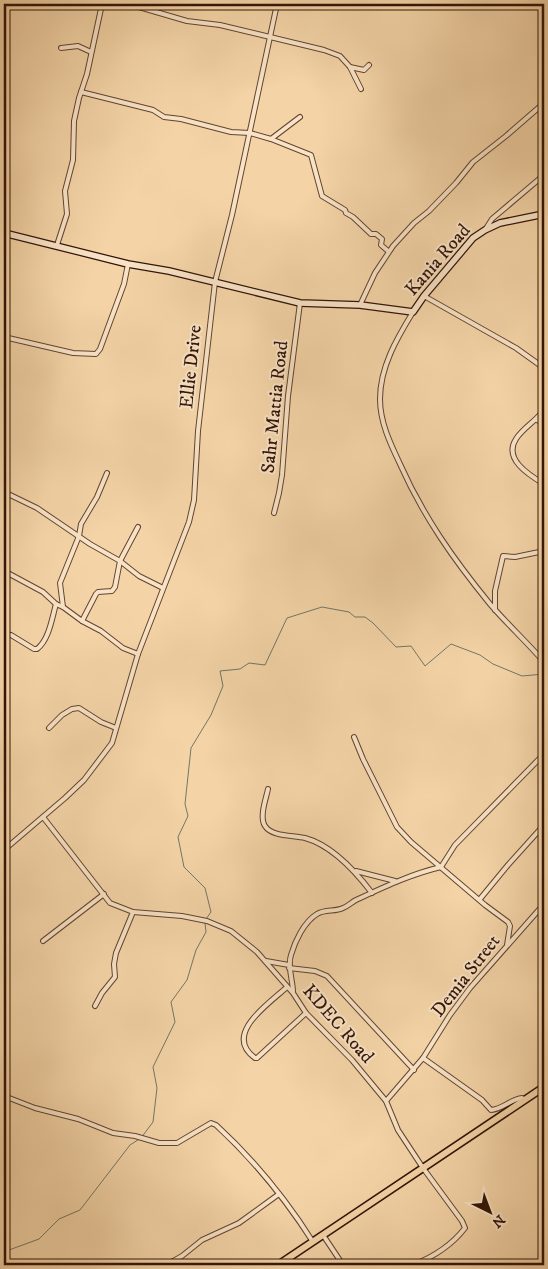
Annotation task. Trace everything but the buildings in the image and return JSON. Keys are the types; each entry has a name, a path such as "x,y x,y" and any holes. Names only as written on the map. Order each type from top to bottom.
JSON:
{"main road":[{"name":"Kania Road","path":"414,312 424,296 474,238 500,223 544,214"},
{"path":"4,233 128,264 169,271 300,303 360,306 414,312"},
{"path":"278,1265 544,1087"}],"street":[{"path":"57,245 66,214 65,191 73,160 74,121 87,74 102,4"},
{"path":"120,4 139,7 187,21 220,25 324,50 340,56 350,67 361,89"},
{"name":"Ellie Drive","path":"4,850 84,780 112,742 138,654 190,522 194,500 198,431 215,282 232,215 277,4"},
{"path":"61,48 78,46 91,52"},
{"path":"350,67 364,70 369,65"},
{"path":"81,92 153,110 164,117 232,132 250,133 312,155 322,196 345,210 346,213 371,234 376,234 382,239 382,245 388,251"},
{"path":"360,306 375,273 388,251 456,183 473,162 544,103"},
{"path":"271,139 300,117"},
{"path":"485,230 492,218 544,175"},
{"path":"4,337 73,353 96,354 100,349 121,292 128,264"},
{"path":"424,296 516,348 544,368"},
{"name":"Sahr Mattia Road","path":"274,513 282,475 288,396 300,303"},
{"path":"414,312 396,342 384,373 380,399 383,425 410,485 444,546 495,610 544,662"},
{"path":"544,410 537,420 515,440 513,455 521,468 544,484"},
{"path":"537,420 544,424"},
{"path":"63,607 60,583 79,536 81,524 97,497 107,473"},
{"path":"4,492 37,508 140,576 163,588"},
{"path":"82,621 98,592 112,591 120,561 138,527"},
{"path":"495,610 495,591 502,556 515,557 544,551"},
{"path":"4,571 43,592 56,604 82,621 101,631 124,648 138,654"},
{"path":"11,635 34,649 40,647 48,632 56,604"},
{"path":"50,728 62,715 72,709 79,708 101,722 116,728"},
{"path":"354,737 362,759 397,827 411,842 509,924 507,945"},
{"path":"293,993 293,982 289,967 290,955 306,924 316,914 344,908 395,881 441,867 455,845 544,754"},
{"path":"268,789 262,819 268,829 274,832 307,838 329,850 356,871 372,893"},
{"name":"KDEC Road","path":"43,816 110,902 118,907 133,912 182,916 207,921 242,938 266,961 293,993 306,1013 352,1060 386,1100 398,1130 422,1168 462,1221 465,1228 446,1247 426,1260 413,1265"},
{"path":"480,899 544,825"},
{"path":"356,871 395,881"},
{"path":"43,941 104,894"},
{"name":"Demia Street","path":"386,1100 423,1058 450,1015 470,988 544,904"},
{"path":"95,1006 115,976 114,964 116,953 133,912"},
{"path":"266,961 315,971 327,976 414,1070"},
{"path":"287,987 244,1030 242,1040 248,1052 257,1058 306,1013"},
{"path":"423,1058 482,1100 491,1110 500,1109 517,1098 524,1100"},
{"path":"4,1096 35,1108 78,1119 113,1133 136,1136 159,1143 177,1143 210,1124 216,1125 250,1159 279,1194 294,1213 312,1242"},
{"path":"166,1265 182,1256 202,1240 239,1224 279,1194"},
{"path":"323,1235 343,1265"}],"waterway":[{"path":"206,919 211,912 205,888 184,867 178,837 188,816 185,804 191,748 211,715 223,686 220,671 240,669 249,663 265,665 287,618 322,607 349,612 355,617 365,617 396,647 411,646 425,666 451,644 480,655 493,664 522,676 544,674"},
{"path":"4,1261 9,1250 39,1239 59,1219 80,1210 130,1145 141,1138 153,1122 157,1088 153,1067 175,1022 171,1002 187,980 196,950 206,932 205,923"}]}
